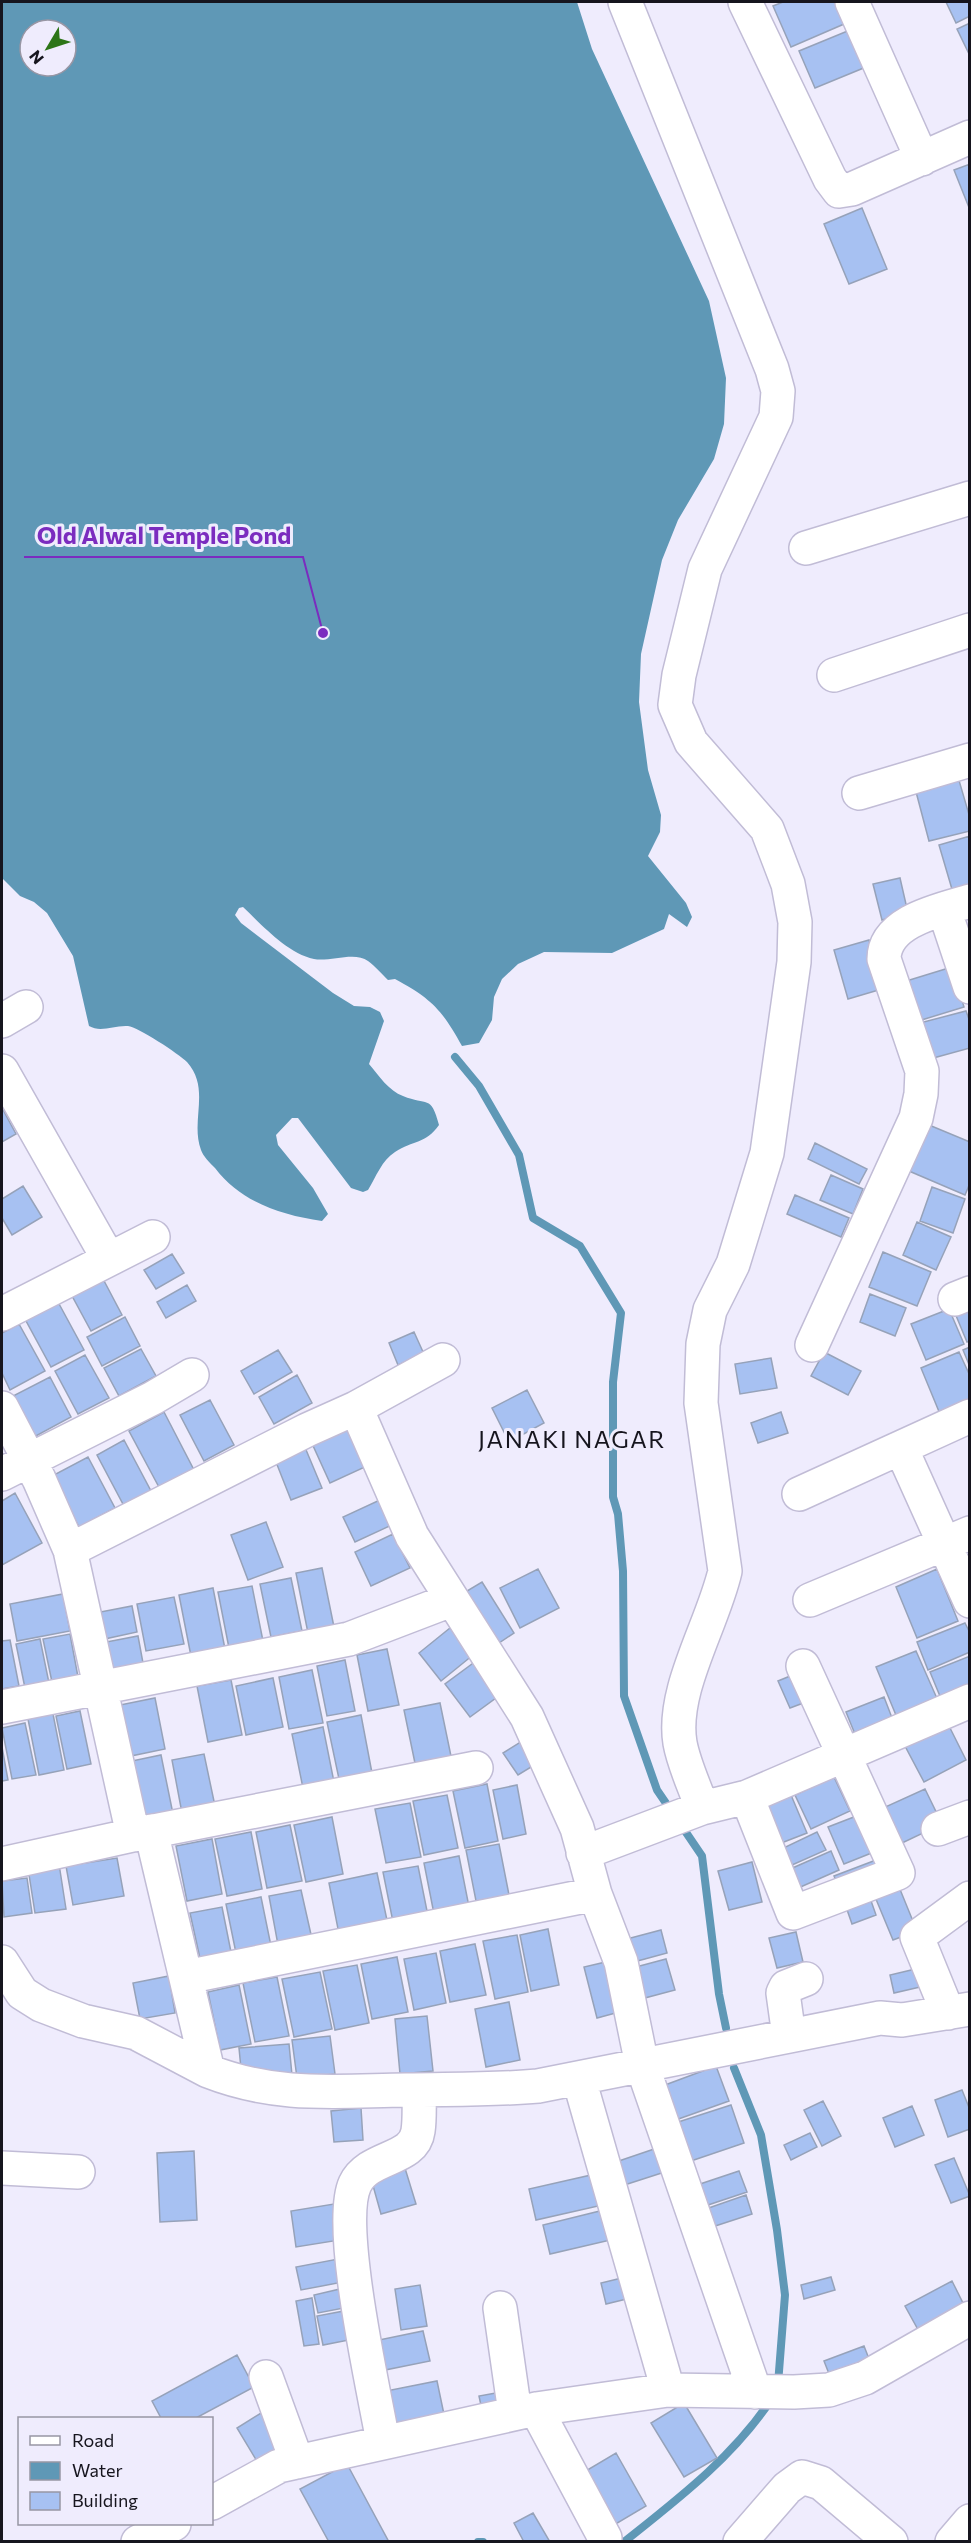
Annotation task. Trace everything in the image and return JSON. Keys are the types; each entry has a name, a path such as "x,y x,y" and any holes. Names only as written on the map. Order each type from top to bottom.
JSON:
{"street":[{"path":"625,2 741,288 772,369 778,392 776,417 705,569 679,675 675,705 692,742 767,829 788,884 795,922 794,962 767,1153 733,1264 710,1310 703,1344 701,1403 725,1571 720,1595 681,1698 678,1721 680,1743 694,1812"},
{"path":"745,2 830,179 839,191 852,189 969,137"},
{"path":"852,2 922,159"},
{"path":"806,548 969,498"},
{"path":"834,675 969,630"},
{"path":"860,793 969,760"},
{"path":"812,1345 916,1118 921,1094 922,1071 884,959 884,948 899,928 957,905 969,987"},
{"path":"2,1071 108,1258"},
{"path":"2,1314 153,1237"},
{"path":"70,1550 307,1430 357,1408 443,1360"},
{"path":"15,1467 153,1398 192,1375"},
{"path":"2,1408 15,1467 70,1550 100,1687 186,1977 208,2071"},
{"path":"357,1408 412,1536 527,1716 577,1828 594,1894 621,1962 642,2065 755,2392"},
{"path":"799,1494 969,1416"},
{"path":"902,1448 958,1538 969,1601"},
{"path":"810,1600 958,1538"},
{"path":"2,1707 349,1639 451,1600"},
{"path":"747,1797 793,1913 898,1874 803,1666"},
{"path":"583,1852 694,1812 747,1797 844,1753 969,1701"},
{"path":"2,1864 142,1833 476,1768"},
{"path":"938,1829 969,1817"},
{"path":"186,1977 594,1894"},
{"path":"2,1962 22,1993 41,2005 83,2020 136,2033 208,2071 241,2084 305,2091 484,2091 579,2079 880,2018 902,2020 959,2011 917,1937 969,1898"},
{"path":"789,2036 783,1993 786,1987 806,1978"},
{"path":"579,2079 668,2390"},
{"path":"383,2442 350,2246 350,2201 355,2184 363,2172 413,2145 418,2132 419,2090"},
{"path":"2,2168 78,2172"},
{"path":"500,2308 525,2411 605,2538"},
{"path":"213,2502 279,2466 525,2411 668,2390 755,2392 829,2390 865,2378 969,2318"},
{"path":"266,2377 297,2462"},
{"path":"740,2541 787,2488 802,2477 821,2483 891,2541"},
{"path":"952,2541 969,2521"}],"water":[{"path":"2,2 577,2 592,49 709,301 726,378 724,424 714,459 678,520 662,560 641,654 639,702 648,770 661,815 660,832 648,856 686,903 692,917 687,927 669,914 664,929 612,953 544,952 518,964 502,979 494,997 492,1020 479,1043 462,1046 442,1014 427,999 395,979 388,980 368,961 356,957 320,960 304,956 276,938 243,907 239,908 235,915 241,923 333,993 354,1006 370,1007 380,1012 384,1021 369,1064 393,1091 430,1105 439,1125 429,1136 390,1155 368,1190 363,1192 351,1188 298,1118 292,1118 276,1135 278,1145 313,1188 328,1214 322,1221 291,1215 262,1205 225,1180 201,1150 198,1139 198,1083 187,1062 158,1041 128,1026 98,1029 89,1026 73,956 47,913 34,902 20,896 2,878"}],"building":[{"path":"783,2 842,2 851,21 791,47 773,6"},
{"path":"946,2 970,2 970,16 956,23"},
{"path":"970,23 970,56 957,29"},
{"path":"850,30 866,67 815,88 799,51"},
{"path":"970,164 970,210 954,170"},
{"path":"862,208 887,269 849,284 824,224"},
{"path":"958,777 970,818 970,831 929,841 915,788"},
{"path":"970,836 970,892 954,896 939,845"},
{"path":"900,878 908,913 882,920 873,884"},
{"path":"869,940 882,989 848,999 834,950"},
{"path":"952,967 964,1007 915,1022 903,982"},
{"path":"966,1011 970,1022 970,1048 926,1060 916,1024"},
{"path":"2,1108 16,1134 2,1142"},
{"path":"929,1125 970,1142 970,1183 965,1195 909,1171"},
{"path":"815,1143 867,1169 859,1184 808,1159"},
{"path":"831,1175 863,1189 853,1214 820,1200"},
{"path":"23,1186 42,1217 12,1235 2,1218 2,1199"},
{"path":"932,1187 965,1199 953,1233 920,1221"},
{"path":"795,1195 849,1218 841,1237 787,1214"},
{"path":"917,1222 951,1237 936,1270 903,1255"},
{"path":"883,1252 931,1272 917,1306 869,1287"},
{"path":"172,1254 184,1273 156,1289 144,1270"},
{"path":"102,1277 122,1315 91,1331 71,1294"},
{"path":"187,1285 196,1301 166,1318 157,1302"},
{"path":"870,1294 906,1308 895,1336 860,1322"},
{"path":"970,1299 970,1341 967,1342 952,1306"},
{"path":"58,1302 84,1350 51,1367 25,1319"},
{"path":"949,1309 964,1344 926,1360 911,1324"},
{"path":"125,1317 140,1346 102,1366 87,1337"},
{"path":"19,1324 45,1371 10,1390 2,1373 2,1333"},
{"path":"414,1332 424,1354 398,1365 389,1343"},
{"path":"970,1347 970,1367 963,1350"},
{"path":"141,1349 156,1376 119,1396 104,1368"},
{"path":"278,1350 292,1372 254,1394 241,1371"},
{"path":"824,1352 861,1371 848,1395 811,1376"},
{"path":"959,1352 970,1376 970,1401 940,1414 921,1368"},
{"path":"85,1355 109,1398 78,1414 55,1371"},
{"path":"771,1358 777,1388 740,1394 735,1364"},
{"path":"297,1375 312,1403 274,1424 259,1397"},
{"path":"50,1377 71,1417 34,1437 13,1396"},
{"path":"527,1390 544,1423 509,1442 492,1408"},
{"path":"210,1400 234,1445 204,1461 180,1415"},
{"path":"164,1412 194,1470 160,1489 129,1431"},
{"path":"781,1412 788,1433 758,1443 751,1423"},
{"path":"344,1423 365,1467 330,1483 310,1439"},
{"path":"124,1440 151,1491 124,1506 97,1455"},
{"path":"304,1445 322,1488 291,1500 274,1457"},
{"path":"88,1457 115,1508 79,1527 52,1476"},
{"path":"15,1493 42,1543 2,1565 2,1501"},
{"path":"382,1499 394,1524 355,1542 343,1517"},
{"path":"266,1522 283,1567 248,1580 231,1535"},
{"path":"393,1534 410,1568 371,1586 355,1552"},
{"path":"322,1568 334,1627 308,1633 296,1573"},
{"path":"538,1569 559,1608 520,1628 500,1588"},
{"path":"937,1569 958,1621 917,1638 896,1587"},
{"path":"291,1578 302,1631 271,1637 260,1584"},
{"path":"482,1582 514,1633 490,1649 457,1597"},
{"path":"252,1586 263,1641 229,1648 218,1592"},
{"path":"213,1588 225,1649 191,1656 179,1595"},
{"path":"63,1594 70,1631 17,1641 10,1604"},
{"path":"174,1597 184,1644 146,1651 137,1604"},
{"path":"132,1606 137,1632 100,1640 95,1613"},
{"path":"965,1623 970,1633 970,1652 928,1670 917,1642"},
{"path":"450,1628 473,1655 441,1681 419,1653"},
{"path":"70,1634 78,1677 52,1682 43,1639"},
{"path":"138,1636 143,1663 107,1670 101,1643"},
{"path":"40,1639 49,1683 25,1688 16,1644"},
{"path":"10,1640 19,1686 2,1689 2,1641"},
{"path":"387,1649 399,1705 368,1711 357,1655"},
{"path":"916,1651 939,1703 898,1720 876,1667"},
{"path":"970,1656 970,1690 942,1701 930,1672"},
{"path":"345,1660 355,1711 327,1716 317,1666"},
{"path":"476,1661 500,1695 470,1717 445,1684"},
{"path":"312,1670 323,1723 289,1729 279,1677"},
{"path":"795,1674 806,1702 790,1708 778,1681"},
{"path":"273,1678 283,1727 246,1735 236,1686"},
{"path":"231,1680 242,1735 208,1742 197,1686"},
{"path":"884,1697 894,1723 857,1739 846,1712"},
{"path":"155,1698 165,1749 126,1757 115,1706"},
{"path":"440,1703 452,1761 416,1768 404,1710"},
{"path":"80,1711 91,1764 67,1769 56,1716"},
{"path":"53,1714 64,1770 39,1775 28,1719"},
{"path":"361,1715 372,1773 339,1779 327,1722"},
{"path":"25,1723 36,1775 12,1779 2,1728"},
{"path":"948,1724 966,1760 924,1782 905,1746"},
{"path":"323,1727 334,1782 303,1788 292,1734"},
{"path":"527,1738 541,1761 518,1775 503,1753"},
{"path":"2,1747 8,1780 2,1781"},
{"path":"204,1754 215,1806 182,1813 172,1760"},
{"path":"161,1755 173,1814 139,1821 127,1762"},
{"path":"834,1777 850,1811 811,1829 795,1795"},
{"path":"487,1784 498,1841 465,1848 453,1791"},
{"path":"517,1785 526,1834 503,1839 493,1790"},
{"path":"925,1789 942,1824 900,1844 883,1808"},
{"path":"447,1795 458,1848 424,1855 413,1801"},
{"path":"791,1795 807,1833 771,1847 755,1809"},
{"path":"410,1803 421,1857 386,1863 375,1809"},
{"path":"859,1815 874,1852 844,1864 828,1827"},
{"path":"332,1817 343,1874 306,1882 294,1825"},
{"path":"290,1825 302,1881 267,1888 256,1832"},
{"path":"251,1832 262,1889 227,1896 215,1839"},
{"path":"817,1832 826,1850 783,1869 775,1852"},
{"path":"212,1839 222,1894 187,1901 176,1846"},
{"path":"499,1844 510,1900 477,1906 466,1850"},
{"path":"831,1851 839,1870 796,1889 788,1870"},
{"path":"459,1856 470,1912 435,1919 424,1863"},
{"path":"117,1858 124,1896 73,1905 66,1866"},
{"path":"876,1860 883,1878 842,1895 834,1876"},
{"path":"752,1862 762,1902 729,1910 718,1871"},
{"path":"59,1864 66,1909 35,1913 28,1868"},
{"path":"418,1866 429,1921 394,1927 383,1872"},
{"path":"377,1873 388,1925 339,1934 329,1883"},
{"path":"27,1878 32,1913 4,1917 2,1881"},
{"path":"897,1882 917,1931 893,1940 873,1892"},
{"path":"301,1890 312,1939 278,1945 269,1896"},
{"path":"869,1895 876,1915 852,1924 845,1904"},
{"path":"261,1897 271,1946 236,1953 226,1904"},
{"path":"222,1907 232,1957 201,1963 190,1913"},
{"path":"548,1929 559,1985 531,1991 520,1935"},
{"path":"661,1930 667,1953 630,1963 623,1940"},
{"path":"796,1932 803,1962 777,1968 769,1938"},
{"path":"517,1935 528,1992 495,1999 483,1941"},
{"path":"475,1944 486,1995 450,2002 440,1951"},
{"path":"436,1953 446,2003 414,2010 404,1959"},
{"path":"397,1957 408,2012 372,2019 361,1964"},
{"path":"666,1959 675,1990 641,1999 632,1968"},
{"path":"610,1961 623,2011 597,2018 584,1967"},
{"path":"357,1965 369,2023 335,2030 323,1971"},
{"path":"924,1967 929,1985 894,1993 890,1975"},
{"path":"320,1972 332,2029 294,2037 282,1979"},
{"path":"169,1976 175,2013 140,2019 133,1983"},
{"path":"277,1977 289,2036 255,2042 243,1983"},
{"path":"239,1985 251,2044 220,2050 208,1992"},
{"path":"509,2002 520,2060 486,2067 475,2009"},
{"path":"427,2016 433,2071 400,2074 395,2019"},
{"path":"330,2036 335,2074 297,2078 292,2040"},
{"path":"289,2044 292,2075 242,2079 239,2048"},
{"path":"716,2066 729,2101 670,2122 657,2088"},
{"path":"962,2090 970,2110 970,2129 948,2137 935,2100"},
{"path":"823,2101 841,2136 822,2146 804,2110"},
{"path":"731,2105 744,2143 685,2163 672,2124"},
{"path":"912,2106 924,2135 895,2147 883,2118"},
{"path":"361,2108 363,2140 334,2142 331,2111"},
{"path":"810,2133 817,2147 791,2160 784,2145"},
{"path":"663,2146 671,2170 615,2188 607,2165"},
{"path":"194,2151 197,2220 160,2222 157,2153"},
{"path":"954,2158 970,2196 951,2203 935,2165"},
{"path":"404,2165 416,2204 381,2214 370,2175"},
{"path":"739,2171 747,2192 699,2208 691,2187"},
{"path":"600,2173 607,2204 536,2220 529,2189"},
{"path":"746,2195 752,2214 706,2229 700,2211"},
{"path":"340,2203 346,2239 296,2247 291,2211"},
{"path":"612,2208 619,2238 550,2254 543,2225"},
{"path":"338,2259 343,2282 301,2290 296,2267"},
{"path":"630,2276 635,2297 606,2304 601,2283"},
{"path":"831,2277 835,2290 804,2299 801,2285"},
{"path":"952,2281 967,2311 921,2335 905,2306"},
{"path":"420,2285 427,2326 401,2330 395,2289"},
{"path":"340,2289 344,2308 318,2313 314,2295"},
{"path":"312,2298 319,2344 304,2346 296,2301"},
{"path":"344,2311 349,2340 323,2345 317,2316"},
{"path":"423,2331 430,2361 380,2371 374,2341"},
{"path":"864,2346 873,2369 833,2384 824,2361"},
{"path":"237,2355 254,2387 198,2417 160,2417 152,2401"},
{"path":"437,2381 446,2424 395,2434 386,2391"},
{"path":"507,2391 483,2415 479,2396"},
{"path":"684,2403 717,2458 684,2477 651,2423"},
{"path":"266,2410 287,2445 258,2463 237,2428"},
{"path":"616,2453 646,2506 614,2525 584,2472"},
{"path":"347,2464 389,2542 329,2542 300,2489"},
{"path":"533,2513 550,2542 524,2542 514,2523"}],"waterway":[{"path":"455,1057 479,1086 519,1155 533,1218 580,1246 621,1313 613,1382 613,1497 618,1514 623,1571 624,1696 657,1790 672,1812"},
{"path":"681,1825 702,1856 719,1994 726,2028"},
{"path":"734,2068 761,2135 777,2230 785,2295 778,2384"},
{"path":"624,2542 722,2459 756,2421 771,2400"},
{"path":"478,2542 483,2542"}],"place":[{"name":"Old Alwal Temple Pond","path":"323,633"}],"district":[{"name":"JANAKI NAGAR","path":"572,1438"}]}
